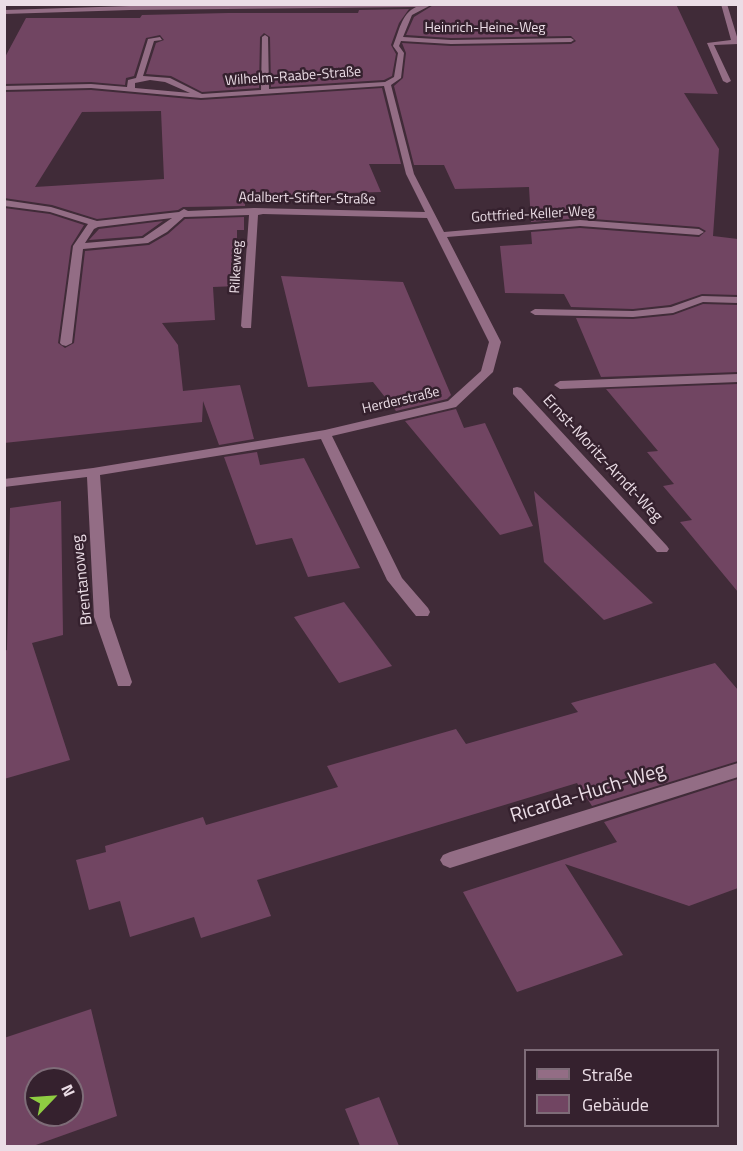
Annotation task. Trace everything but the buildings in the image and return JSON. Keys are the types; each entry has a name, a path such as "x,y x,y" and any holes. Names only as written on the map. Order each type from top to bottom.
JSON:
{"street":[{"path":"724,4 737,42 710,43 727,81"},
{"path":"4,12 131,6 431,5"},
{"path":"387,84 397,78 401,53 396,46 408,12 414,8 431,5"},
{"path":"264,92 265,37"},
{"path":"139,79 151,39 160,39"},
{"name":"Heinrich-Heine-Weg","path":"399,39 451,42 571,40"},
{"path":"131,90 131,82 139,79 171,80 201,96"},
{"name":"Wilhelm-Raabe-Straße","path":"4,88 91,86 201,96 387,84"},
{"name":"Herderstraße","path":"4,483 93,472 325,434 452,404 487,372 495,342 410,174 387,84"},
{"path":"4,203 40,206 96,224"},
{"name":"Rilkeweg","path":"247,326 254,211"},
{"path":"78,246 146,241 164,230 184,212"},
{"name":"Adalbert-Stifter-Straße","path":"96,224 184,212 430,214"},
{"name":"Gottfried-Keller-Weg","path":"441,235 533,225 580,223 699,232"},
{"path":"66,343 78,246 90,227 96,224"},
{"path":"535,312 633,314 673,310 702,299 738,300"},
{"path":"560,384 738,378"},
{"name":"Ernst-Moritz-Arndt-Weg","path":"517,391 662,549"},
{"path":"325,434 395,580 422,612"},
{"name":"Brentanoweg","path":"93,472 102,617 124,682"},
{"name":"Ricarda-Huch-Weg","path":"450,860 738,770"}]}
